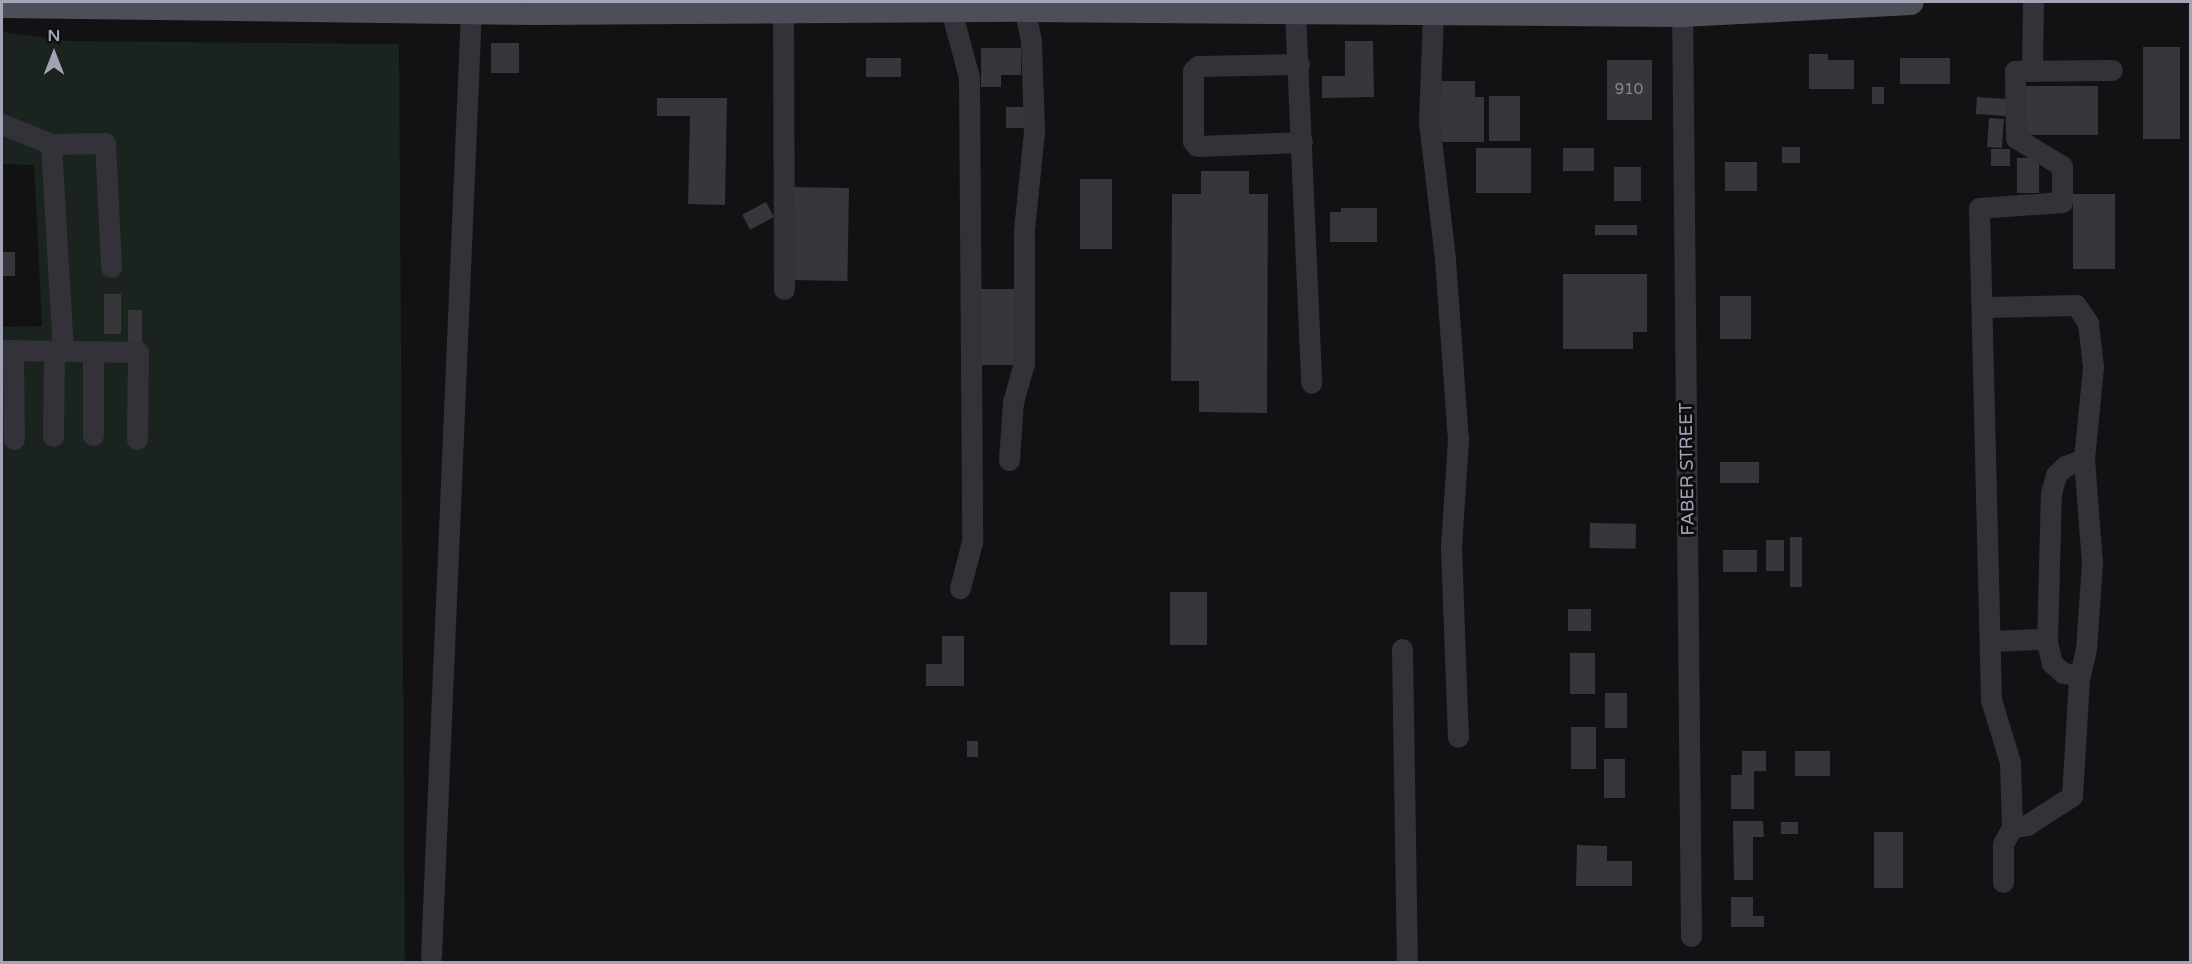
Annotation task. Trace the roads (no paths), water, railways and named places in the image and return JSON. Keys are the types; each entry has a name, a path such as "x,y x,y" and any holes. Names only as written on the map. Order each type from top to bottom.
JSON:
{"main road":[{"path":"2,5 423,6 471,11 724,6 783,9 951,10 1024,5 1417,9 1682,8 1911,2"}],"street":[{"path":"2032,71 2033,2"},
{"path":"1009,460 1013,402 1024,363 1024,230 1034,132 1031,41 1024,5"},
{"path":"1295,6 1311,383"},
{"name":"FABER STREET","path":"1682,8 1691,936"},
{"path":"783,9 784,289"},
{"path":"1417,9 1446,270 1458,439 1451,548 1458,737"},
{"path":"951,10 969,77 972,542 960,588"},
{"path":"431,956 471,11"},
{"path":"1299,64 1198,66 1193,71 1193,141 1197,146 1302,142"},
{"path":"2003,882 2003,844 2012,827 2010,762 1991,700 1984,307 1979,208 2062,201 2062,166 2016,138 2015,71 2112,70"},
{"path":"3,122 51,144 105,143 111,267"},
{"path":"51,144 59,352 53,436"},
{"path":"1984,307 2076,305 2088,323 2093,367 2084,459 2092,562 2086,649 2080,675 2072,796 2027,825 2012,827"},
{"path":"14,438 7,350 138,352 137,439"},
{"path":"93,352 93,435"},
{"path":"2080,675 2063,673 2052,663 2047,643 2051,493 2056,475 2064,466 2084,459"},
{"path":"1990,641 2038,639 2047,643"},
{"path":"1402,649 1407,963"}]}
